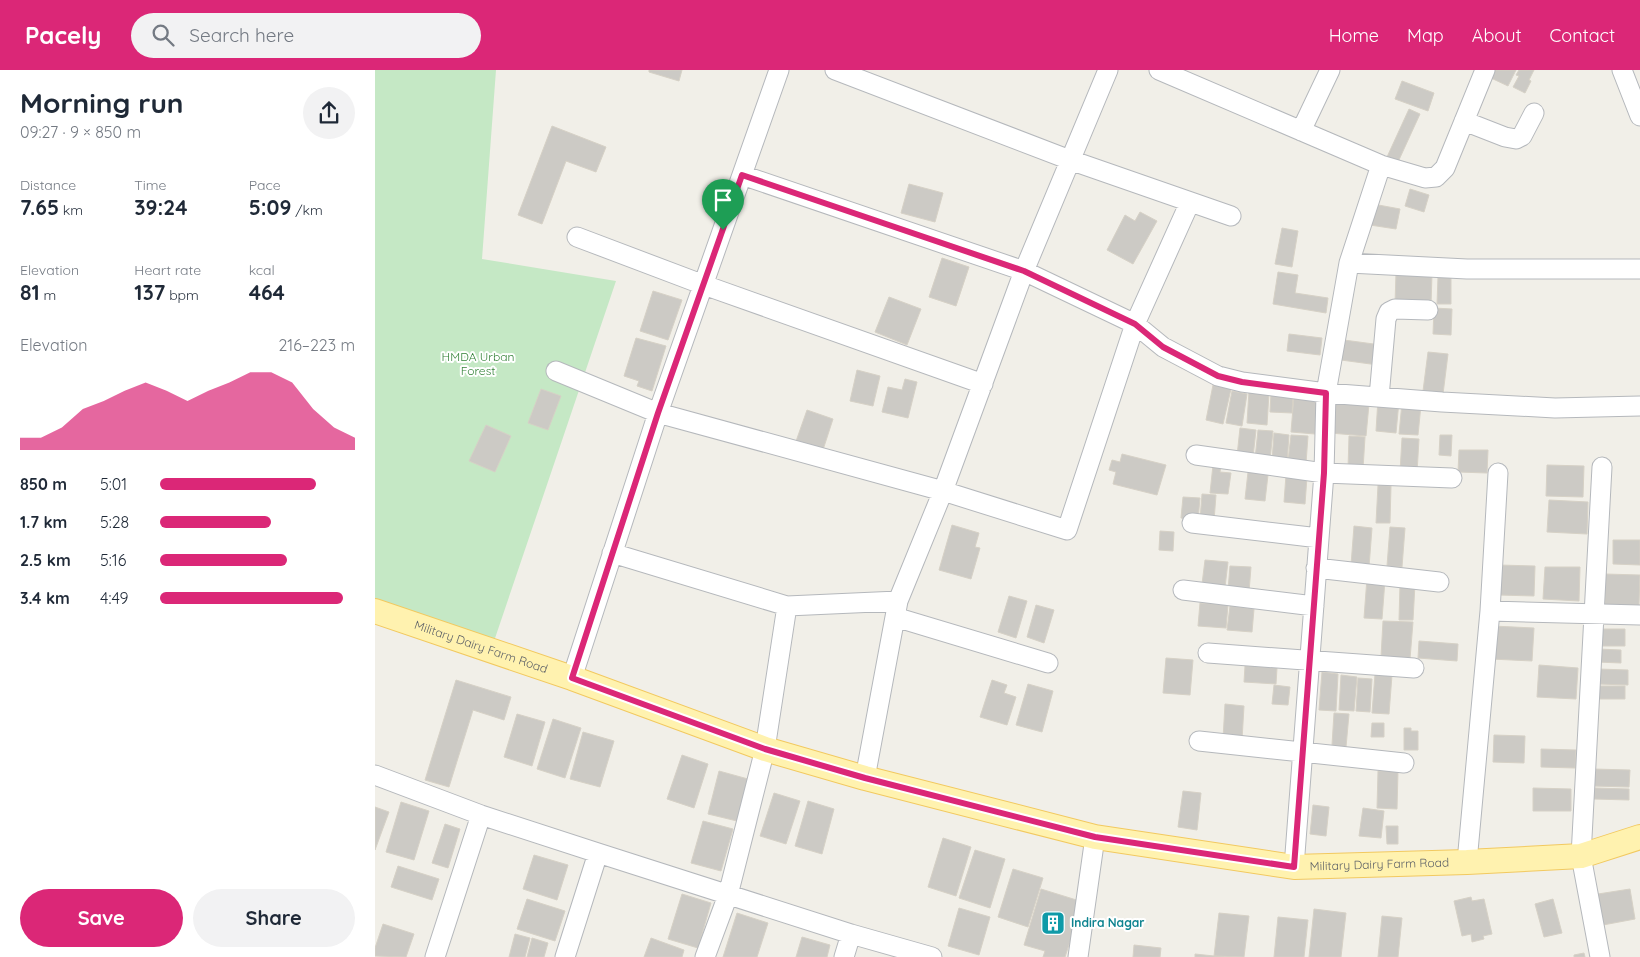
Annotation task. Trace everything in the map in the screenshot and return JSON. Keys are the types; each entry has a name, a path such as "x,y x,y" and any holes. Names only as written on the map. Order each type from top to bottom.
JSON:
{"main road":[{"name":"Military Dairy Farm Road","path":"375,611 572,678 765,749 865,778 1095,837 1294,867 1467,862 1581,856 1640,836"}],"street":[{"path":"572,678 658,413 779,70"},
{"path":"835,70 1070,160 1231,216"},
{"path":"865,778 896,609 943,491 1024,271 1108,70"},
{"path":"1159,70 1381,165 1425,178 1436,178 1445,168 1485,70"},
{"path":"1301,131 1330,70"},
{"path":"1622,70 1640,116"},
{"path":"1464,121 1505,137 1517,139 1523,136 1534,113"},
{"path":"1294,867 1324,473 1326,393 1349,263 1381,165"},
{"path":"742,175 1024,271 1135,324 1163,347 1218,376 1242,382 1326,393 1379,397 1555,408 1640,406"},
{"path":"556,371 658,413 943,491 1067,530 1135,324 1190,202"},
{"path":"577,237 703,285 983,384"},
{"path":"1349,263 1467,269 1640,269"},
{"path":"1379,397 1386,319 1389,312 1395,309 1429,310"},
{"path":"1196,455 1324,473 1452,478"},
{"path":"1600,957 1581,856 1601,467"},
{"path":"1467,862 1490,611 1498,473"},
{"path":"1193,522 1319,538"},
{"path":"613,554 787,606 896,609 1048,663"},
{"path":"1317,568 1439,582"},
{"path":"1183,590 1314,606"},
{"path":"705,957 728,895 765,749 787,606"},
{"path":"1490,611 1640,615"},
{"path":"1208,653 1414,668"},
{"path":"1199,741 1404,763"},
{"path":"375,775 481,815 851,934 932,957"},
{"path":"435,957 481,815"},
{"path":"1078,957 1095,837"},
{"path":"565,957 598,853"},
{"path":"844,957 851,934"}],"green space":[{"name":"HMDA Urban Forest","path":"375,70 496,70 482,259 616,281 491,650 375,608"}],"building":[{"path":"649,70 682,70 679,81 649,72"},
{"path":"1495,70 1516,70 1508,86 1491,78"},
{"path":"1519,70 1534,70 1525,93 1513,87 1519,76 1516,75"},
{"path":"1402,81 1434,93 1428,111 1395,99"},
{"path":"1409,109 1420,114 1398,162 1387,157"},
{"path":"552,126 606,147 596,172 566,161 542,224 518,215"},
{"path":"909,184 943,193 935,222 901,213"},
{"path":"1410,189 1429,195 1424,212 1405,206"},
{"path":"1373,204 1400,209 1396,229 1370,225"},
{"path":"1140,212 1157,221 1133,264 1107,250 1125,215 1135,221"},
{"path":"1282,228 1298,231 1292,267 1275,264"},
{"path":"942,258 969,267 956,306 929,297"},
{"path":"1278,272 1298,275 1295,293 1328,298 1326,313 1273,304"},
{"path":"1396,273 1432,274 1431,305 1395,304"},
{"path":"1438,277 1451,278 1451,304 1437,304"},
{"path":"653,291 682,300 668,340 640,331"},
{"path":"889,297 921,309 907,345 875,332"},
{"path":"1434,308 1452,309 1451,335 1433,334"},
{"path":"1289,334 1322,338 1320,355 1287,351"},
{"path":"636,338 666,346 652,391 637,386 639,381 624,376"},
{"path":"1344,340 1381,345 1378,365 1341,360"},
{"path":"1428,352 1448,354 1443,394 1423,391"},
{"path":"857,370 880,376 873,406 850,401"},
{"path":"905,379 917,382 908,418 882,412 888,387 902,390"},
{"path":"1213,385 1231,389 1223,424 1206,420"},
{"path":"541,389 561,396 548,430 528,423"},
{"path":"1232,391 1247,394 1242,426 1226,423"},
{"path":"1249,391 1269,393 1267,425 1247,423"},
{"path":"1271,392 1293,393 1292,413 1270,412"},
{"path":"1294,396 1318,398 1315,434 1291,432"},
{"path":"1378,399 1399,401 1396,433 1376,431"},
{"path":"1332,402 1369,404 1366,436 1330,433"},
{"path":"1402,403 1421,405 1418,435 1399,434"},
{"path":"807,410 833,419 821,456 794,447"},
{"path":"486,425 511,436 495,472 469,461"},
{"path":"1240,428 1256,430 1253,457 1237,456"},
{"path":"1258,430 1273,431 1270,460 1255,459"},
{"path":"1274,433 1289,435 1287,463 1272,461"},
{"path":"1291,435 1308,436 1306,463 1288,461"},
{"path":"1440,435 1452,435 1451,456 1439,455"},
{"path":"1349,436 1365,437 1363,469 1348,469"},
{"path":"1402,438 1419,439 1417,473 1400,472"},
{"path":"1459,450 1488,450 1487,473 1458,472"},
{"path":"1122,454 1166,465 1157,495 1113,484 1116,472 1109,470 1112,460 1120,462"},
{"path":"1213,465 1221,466 1220,472 1231,473 1228,494 1210,493"},
{"path":"1547,465 1584,466 1583,497 1546,496"},
{"path":"1248,472 1268,475 1265,501 1245,499"},
{"path":"1286,475 1307,477 1305,504 1284,502"},
{"path":"1378,485 1391,486 1390,523 1376,523"},
{"path":"1202,494 1216,495 1214,521 1200,520"},
{"path":"1183,497 1200,498 1198,520 1181,518"},
{"path":"1549,500 1588,502 1587,534 1547,532"},
{"path":"952,525 979,533 975,547 980,548 971,579 939,570"},
{"path":"1354,526 1372,528 1369,567 1351,565"},
{"path":"1390,527 1405,528 1402,567 1387,566"},
{"path":"1160,531 1174,532 1173,551 1159,550"},
{"path":"1613,540 1640,540 1640,565 1613,564"},
{"path":"1205,560 1228,562 1225,587 1202,584"},
{"path":"1499,565 1535,566 1534,596 1498,595"},
{"path":"1230,566 1251,567 1249,592 1228,590"},
{"path":"1545,567 1580,567 1579,601 1543,599"},
{"path":"1605,574 1640,575 1639,605 1605,605"},
{"path":"1367,578 1385,580 1382,619 1364,618"},
{"path":"1400,584 1415,584 1413,620 1399,620"},
{"path":"1009,596 1027,601 1016,638 998,632"},
{"path":"1200,603 1228,605 1226,628 1198,626"},
{"path":"1036,605 1054,610 1044,643 1027,637"},
{"path":"1230,606 1254,609 1252,632 1227,630"},
{"path":"1383,621 1413,622 1410,659 1381,657"},
{"path":"1493,626 1534,628 1532,661 1491,659"},
{"path":"1598,629 1625,629 1625,646 1598,646"},
{"path":"1419,641 1458,644 1457,661 1418,658"},
{"path":"1598,649 1621,650 1621,663 1597,662"},
{"path":"1166,658 1193,660 1190,695 1163,693"},
{"path":"1539,665 1578,668 1576,699 1537,697"},
{"path":"1245,666 1277,668 1276,684 1244,682"},
{"path":"1598,669 1628,670 1628,685 1598,684"},
{"path":"1322,672 1338,674 1336,711 1319,710"},
{"path":"1375,674 1392,675 1389,714 1372,713"},
{"path":"1341,675 1357,677 1354,711 1339,710"},
{"path":"1358,678 1372,679 1370,712 1356,711"},
{"path":"456,680 511,697 504,720 473,710 449,787 425,780"},
{"path":"992,680 1007,685 1004,693 1016,697 1007,725 980,717"},
{"path":"1028,684 1053,691 1042,732 1016,725"},
{"path":"1274,685 1290,687 1288,705 1272,704"},
{"path":"1599,686 1625,686 1625,699 1599,699"},
{"path":"1225,704 1244,706 1242,740 1223,739"},
{"path":"1334,713 1349,714 1346,747 1332,745"},
{"path":"517,714 545,722 532,766 504,757"},
{"path":"553,719 581,728 565,778 537,769"},
{"path":"1372,723 1384,723 1384,737 1371,737"},
{"path":"1404,728 1418,731 1418,750 1404,750"},
{"path":"583,732 614,741 600,787 570,779"},
{"path":"1494,735 1525,736 1524,763 1493,762"},
{"path":"1541,749 1576,750 1575,768 1541,767"},
{"path":"682,755 708,764 694,808 667,799"},
{"path":"1593,769 1630,770 1629,787 1592,786"},
{"path":"719,771 748,779 737,821 708,814"},
{"path":"1378,771 1398,771 1397,809 1377,808"},
{"path":"1533,788 1571,789 1571,811 1533,811"},
{"path":"1595,788 1629,789 1629,800 1594,799"},
{"path":"1183,791 1201,793 1197,830 1178,827"},
{"path":"774,793 800,801 786,844 760,836"},
{"path":"808,801 834,809 822,854 795,846"},
{"path":"401,802 429,811 414,860 386,852"},
{"path":"1313,805 1329,807 1326,836 1310,834"},
{"path":"375,807 389,812 375,850"},
{"path":"1363,808 1384,811 1381,838 1359,836"},
{"path":"703,821 733,829 721,871 691,863"},
{"path":"445,824 460,829 448,868 432,863"},
{"path":"1386,826 1398,826 1398,844 1387,844"},
{"path":"943,838 971,847 956,896 928,887"},
{"path":"975,850 1005,859 990,908 959,898"},
{"path":"534,855 568,865 557,900 523,889"},
{"path":"398,866 439,879 432,900 391,887"},
{"path":"1013,869 1043,878 1028,927 998,917"},
{"name":"Indira Nagar","path":"1041,889 1083,902 1065,957 1043,957 1045,951 1024,945"},
{"path":"1630,889 1635,919 1603,925 1598,894"},
{"path":"682,894 711,903 698,948 668,939"},
{"path":"1471,897 1472,901 1484,899 1492,934 1483,936 1484,939 1472,942 1471,934 1462,936 1454,901"},
{"path":"527,899 565,911 555,941 517,929"},
{"path":"1553,899 1562,933 1544,937 1535,904"},
{"path":"959,908 990,917 979,955 948,946"},
{"path":"1314,909 1346,913 1341,957 1309,957"},
{"path":"737,913 768,923 757,957 723,957"},
{"path":"1219,913 1249,916 1244,957 1214,956"},
{"path":"1382,916 1402,918 1398,957 1378,957"},
{"path":"1278,917 1308,920 1304,957 1274,957"},
{"path":"383,924 414,934 406,957 375,956 375,948"},
{"path":"515,934 530,938 525,957 509,957"},
{"path":"802,937 830,945 827,957 796,957"},
{"path":"532,938 548,943 544,957 527,957"},
{"path":"651,938 684,950 682,957 644,957"},
{"path":"1134,945 1161,948 1160,957 1133,957"},
{"path":"1584,953 1585,957 1574,957 1574,955"},
{"path":"1195,954 1214,956 1224,957 1195,957"}],"place":[{"name":"Indira Nagar","path":"1053,923"}],"route":[{"path":"742,175 1024,271 1135,324 1163,347 1218,376 1242,382 1326,393 1324,473 1294,867 1095,837 865,778 765,749 572,678 658,413 723,230 742,175"}]}
